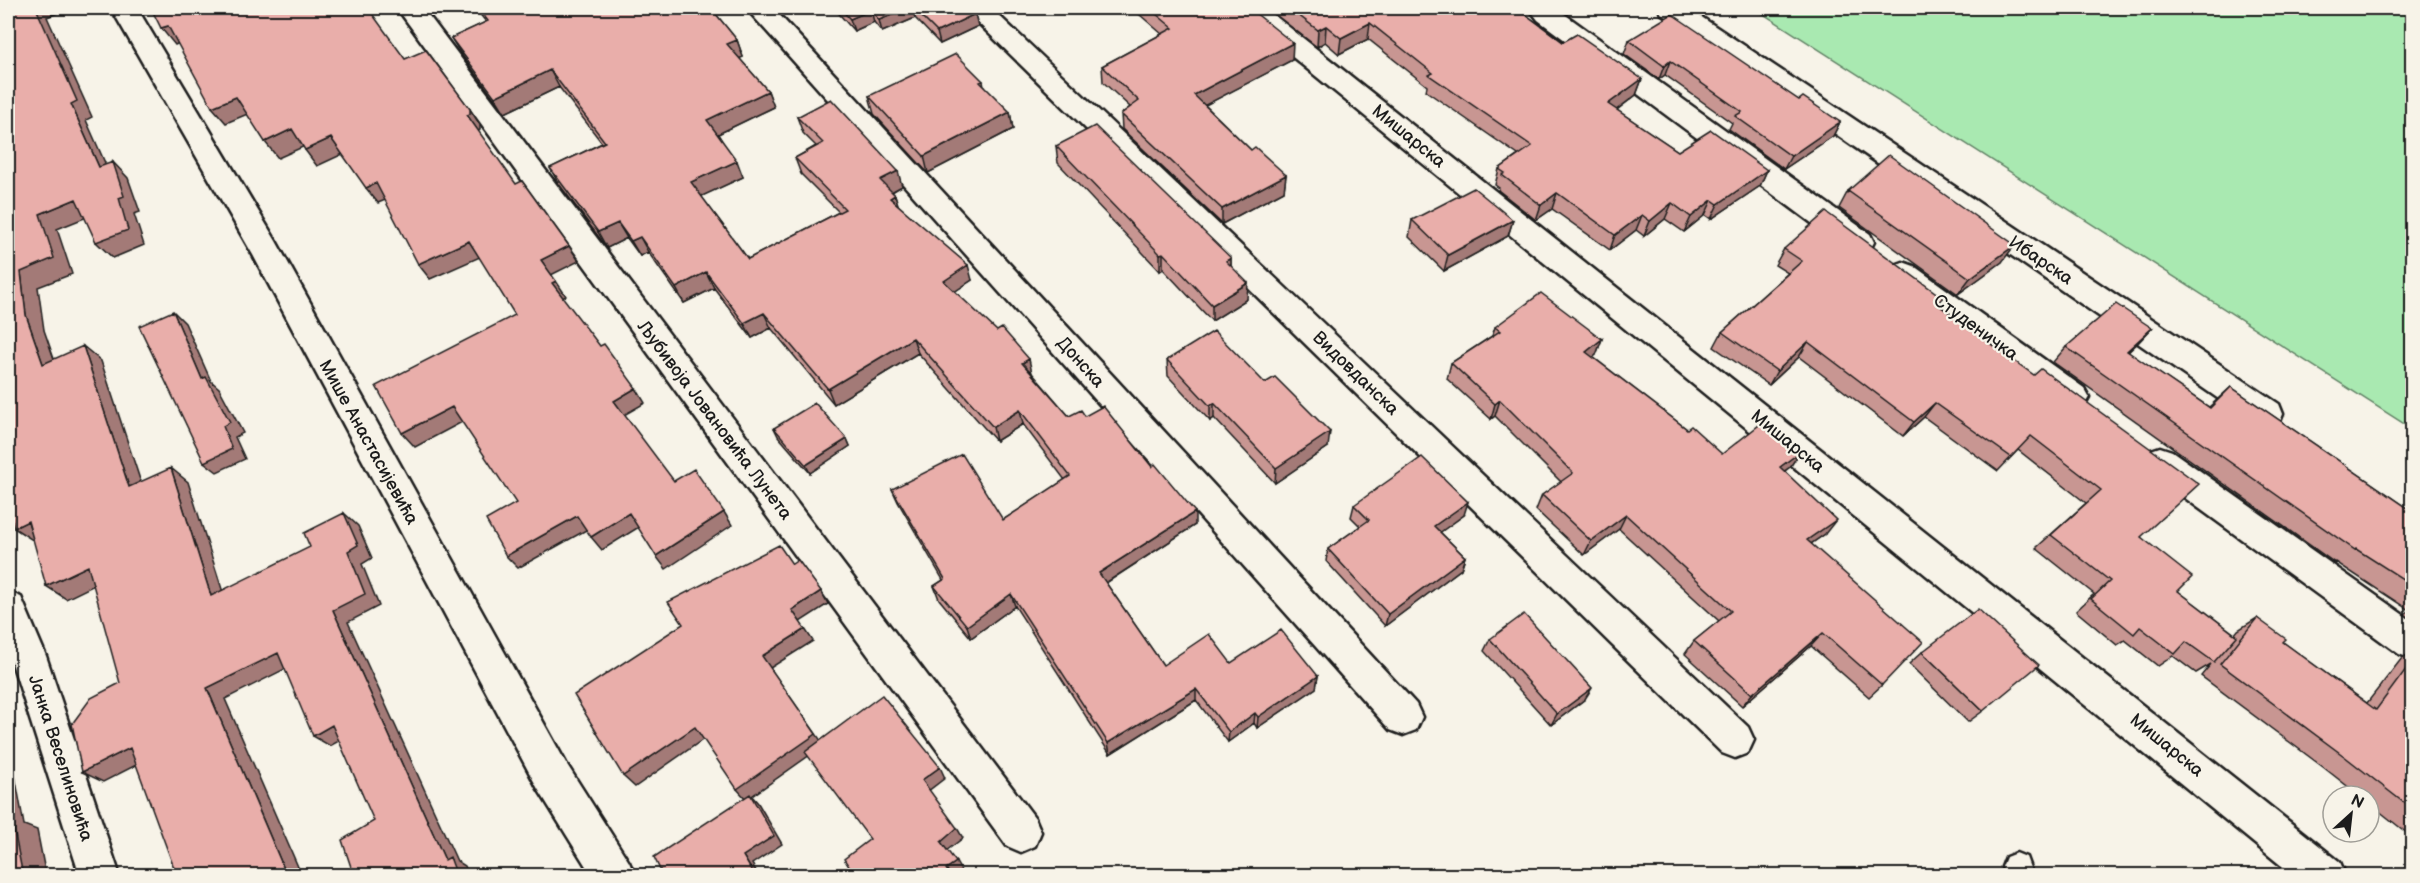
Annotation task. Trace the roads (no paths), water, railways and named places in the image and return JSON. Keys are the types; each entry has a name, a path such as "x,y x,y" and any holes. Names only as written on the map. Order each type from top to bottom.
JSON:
{"street":[{"name":"Мише Анастасијевића","path":"124,8 265,249 552,776 615,876"},
{"name":"Љубивоја Јовановића Лунета","path":"410,8 1021,832"},
{"name":"Донска","path":"759,8 1403,717"},
{"name":"Видовданска","path":"976,8 1735,740"},
{"name":"Мишарска","path":"1249,8 2326,876"},
{"name":"Студеничка","path":"1542,8 1547,14 2099,416"},
{"name":"Ибарска","path":"1671,8 2289,429"},
{"path":"2138,445 2412,642"},
{"name":"Јанка Веселиновића","path":"8,608 28,656 100,876"}]}
